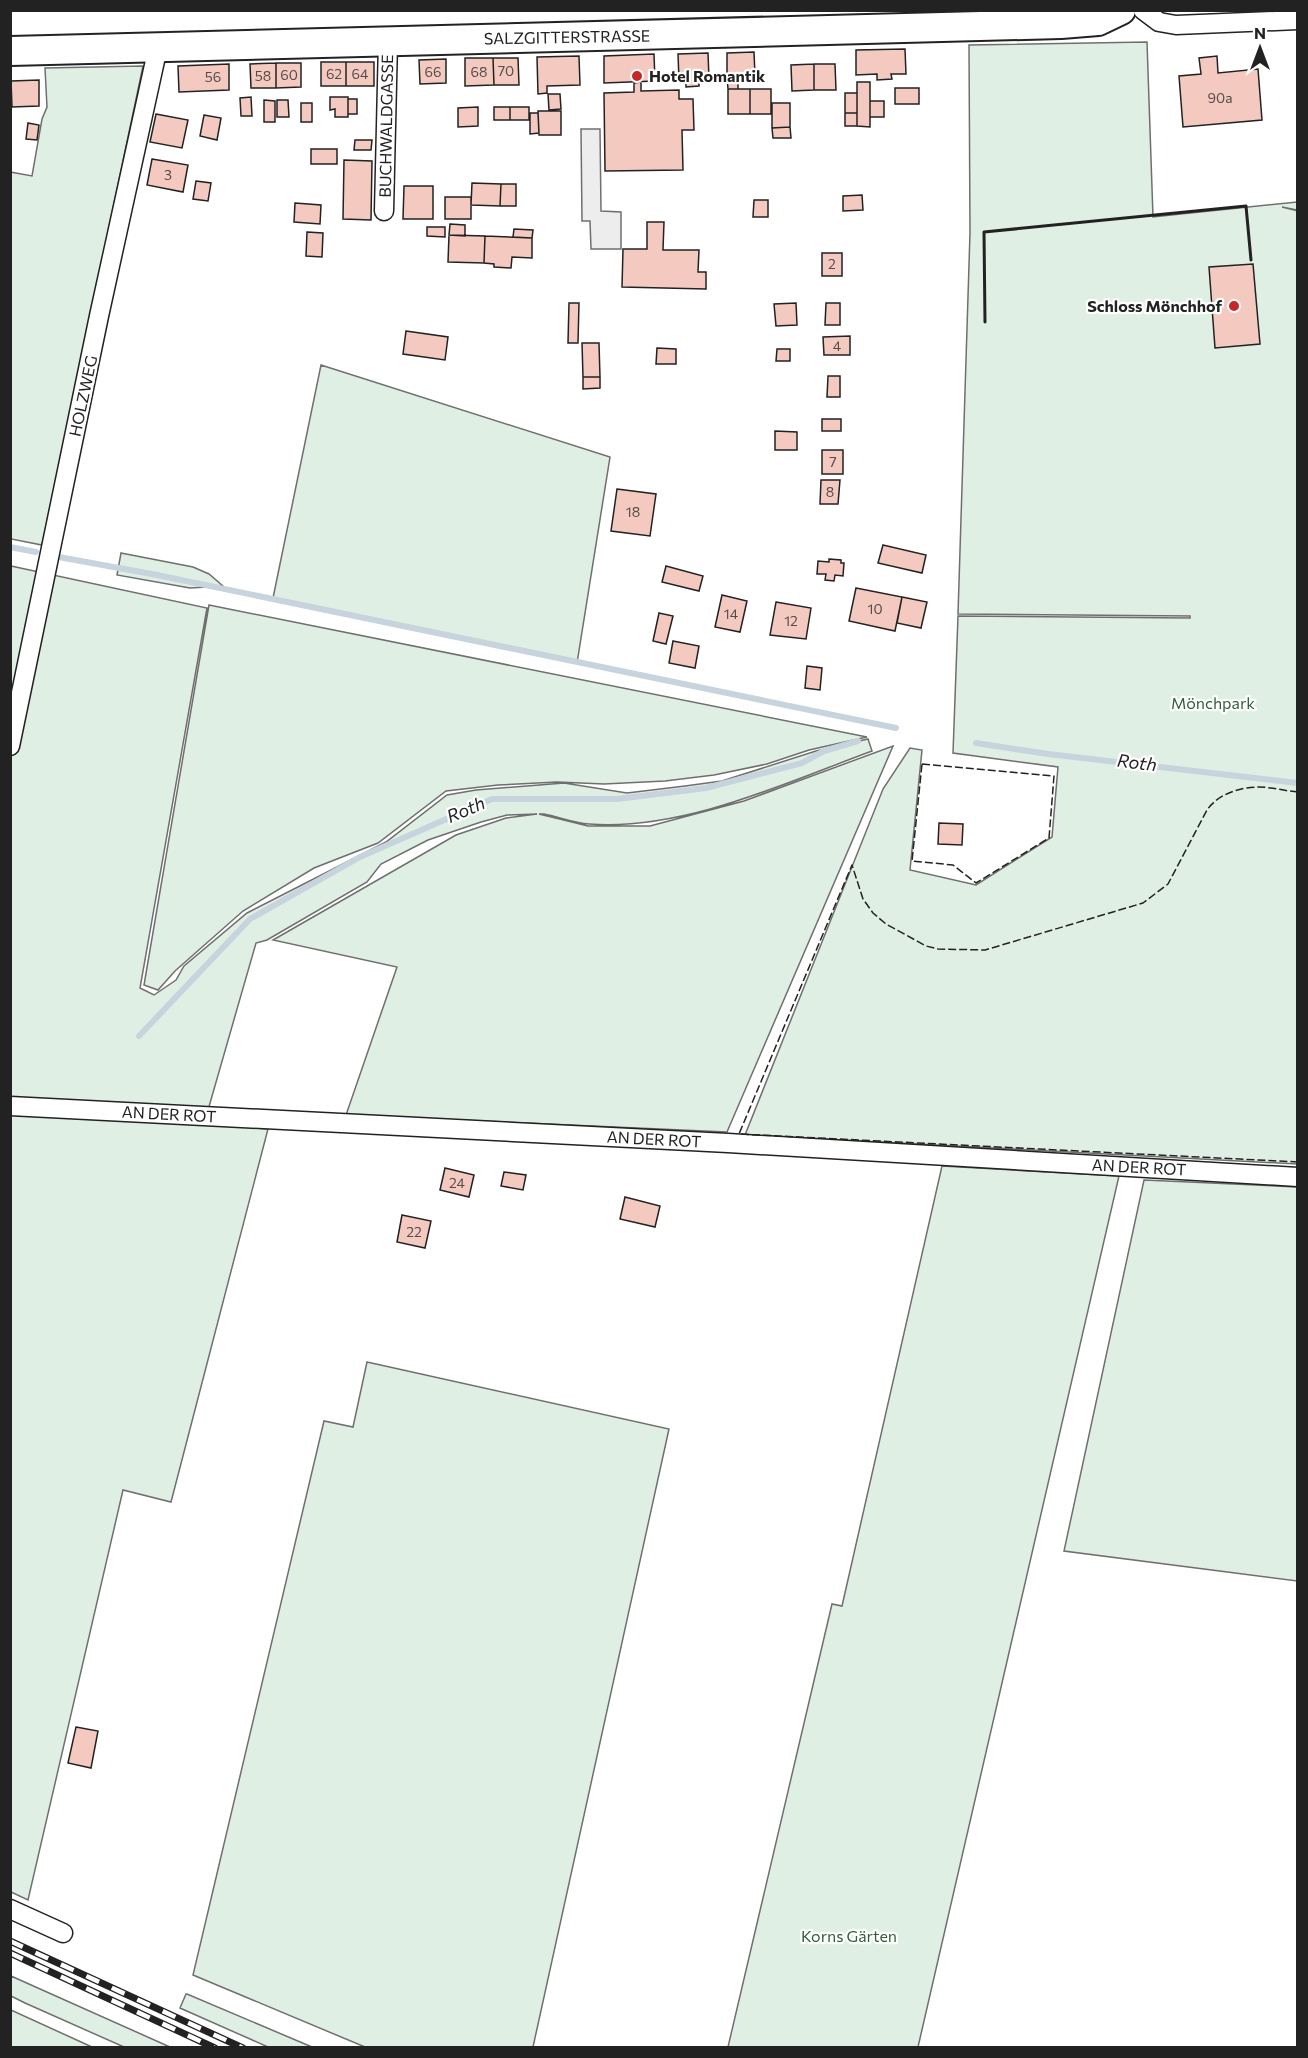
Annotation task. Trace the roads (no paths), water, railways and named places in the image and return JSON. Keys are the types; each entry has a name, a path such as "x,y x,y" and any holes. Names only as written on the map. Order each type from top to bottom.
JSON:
{"main road":[{"name":"SALZGITTERSTRASSE","path":"10,51 1061,24 1098,21 1121,10"}],"street":[{"path":"1143,10 1159,22 1176,25 1298,20"},
{"name":"BUCHWALDGASSE","path":"384,211 388,41"},
{"name":"HOLZWEG","path":"10,746 99,316 158,47"},
{"name":"AN DER ROT","path":"10,1106 728,1143 1298,1177"},
{"path":"10,1909 63,1933"}],"waterway":[{"path":"10,547 36,552"},
{"path":"59,557 157,575 896,728"},
{"name":"Roth","path":"139,1036 250,919 360,857 492,799 617,799 706,788 802,763 824,751 858,741"},
{"name":"Roth","path":"976,743 1048,754 1298,783"}],"railway":[{"path":"10,1941 243,2048"},
{"path":"10,1953 215,2048"}],"place":[{"name":"Hotel Romantik","path":"637,76"},
{"name":"Schloss Mönchhof","path":"1234,306"}],"park label":[{"name":"Mönchpark","path":"1213,703"},
{"name":"Korns Gärten","path":"849,1936"}]}
